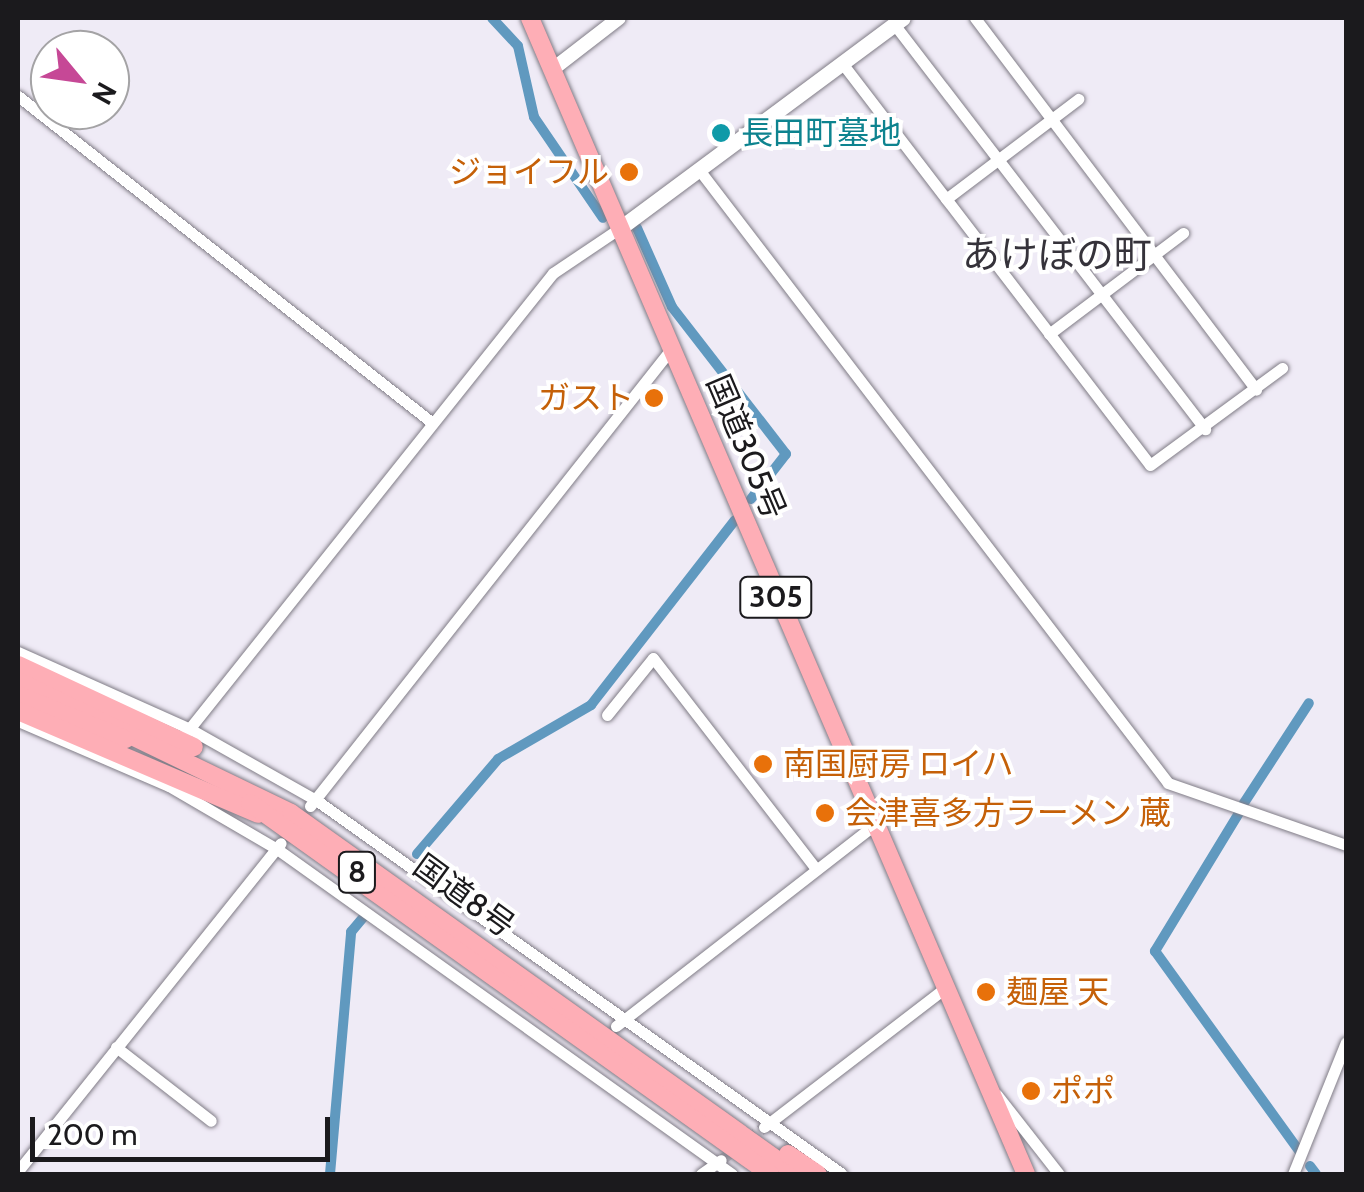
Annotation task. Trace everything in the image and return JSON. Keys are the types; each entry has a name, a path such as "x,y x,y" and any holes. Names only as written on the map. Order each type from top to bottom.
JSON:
{"highway":[{"name":"国道305号","path":"530,18 1026,1174"},
{"name":"8","path":"18,665 142,718 286,834"},
{"name":"国道8号","path":"18,681 286,834 660,1076 797,1174"},
{"name":"国道8号","path":"18,695 188,767 770,1174"},
{"name":"8","path":"18,712 286,834"},
{"name":"8","path":"660,1076 818,1174"},
{"name":"8","path":"666,1100 753,1174"}],"main road":[{"path":"620,228 898,21"}],"street":[{"path":"553,69 619,18"},
{"path":"975,18 1256,390"},
{"path":"898,21 998,160 1204,430"},
{"path":"842,64 1150,464 1204,430 1282,368"},
{"path":"18,96 430,421"},
{"path":"946,198 1078,99"},
{"path":"700,171 1168,783 1346,845"},
{"path":"187,732 430,421 552,274 620,228"},
{"path":"1049,334 1184,234"},
{"path":"313,803 671,348"},
{"path":"18,652 187,732 313,803 620,1022 842,1174"},
{"path":"608,716 653,658 816,869"},
{"path":"18,721 286,834 732,1174"},
{"path":"620,1022 877,823"},
{"path":"18,1171 286,834"},
{"path":"767,1125 944,988"},
{"path":"1293,1174 1346,1042"},
{"path":"116,1047 212,1121"},
{"path":"558,1070 572,1055"},
{"path":"987,1083 1060,1174"},
{"path":"701,1174 719,1161"}],"waterway":[{"path":"492,18 518,46 534,117 603,218"},
{"path":"637,228 672,307 786,454 751,499"},
{"path":"417,854 498,759 591,705 735,520"},
{"path":"1244,803 1309,703"},
{"path":"1239,813 1155,951 1302,1155"},
{"path":"330,1174 351,932 366,914"},
{"path":"1310,1166 1316,1174"}],"tunnel":[{"path":"721,1160 764,1127"}],"place":[{"name":"長田町墓地","path":"721,133"},
{"name":"ジョイフル","path":"629,172"},
{"name":"ガスト","path":"654,398"},
{"name":"南国厨房 ロイハ","path":"763,764"},
{"name":"会津喜多方ラーメン 蔵","path":"825,813"},
{"name":"麺屋 天","path":"986,992"},
{"name":"ポポ","path":"1031,1091"}],"district":[{"name":"あけぼの町","path":"1057,255"}]}
